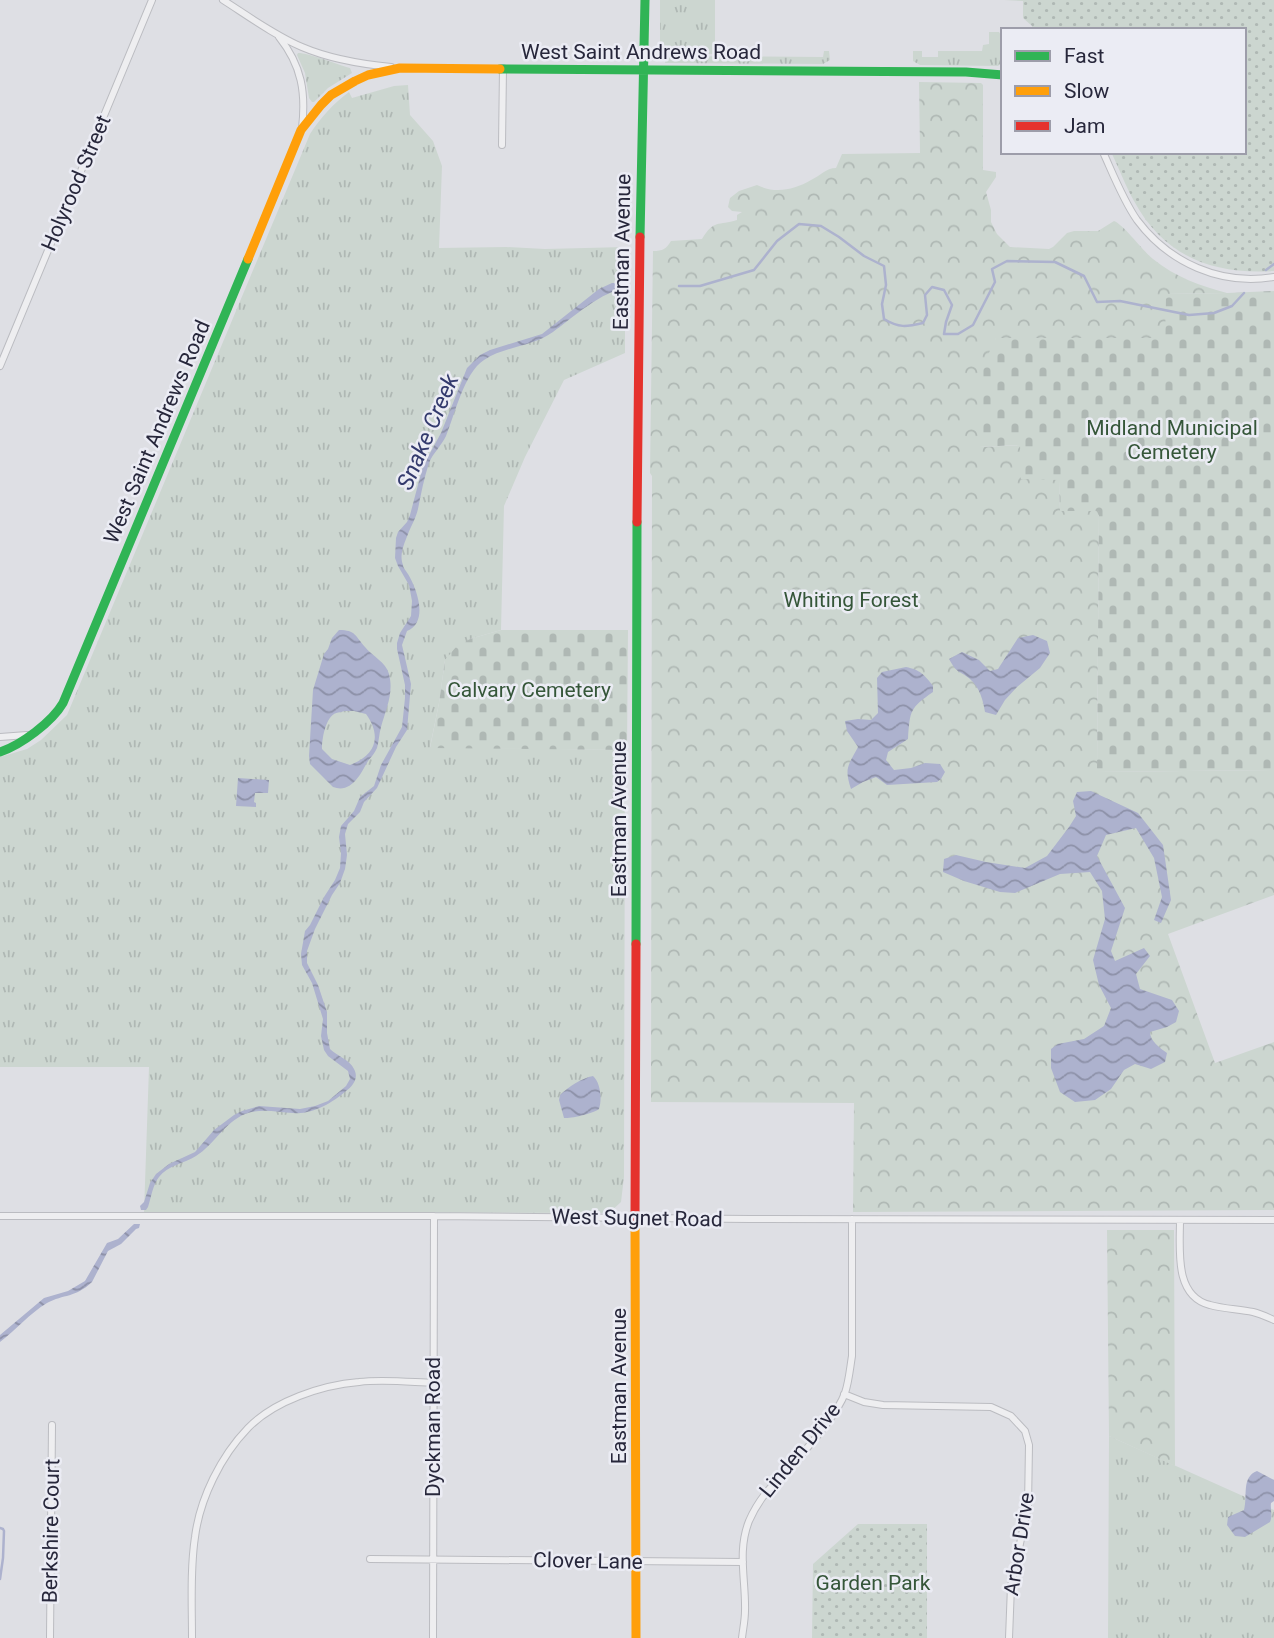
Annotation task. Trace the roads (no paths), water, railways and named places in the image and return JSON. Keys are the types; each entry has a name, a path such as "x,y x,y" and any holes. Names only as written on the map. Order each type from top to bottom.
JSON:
{"main road":[{"name":"Eastman Avenue","path":"636,1638 638,340 645,0"},
{"name":"West Saint Andrews Road","path":"0,752 19,744 49,724 63,703 301,130 321,103 341,86 359,77 400,68 966,72 1001,75"}],"street":[{"name":"Holyrood Street","path":"0,366 152,0"},
{"path":"223,0 299,46 334,58 400,68"},
{"name":"West Saint Andrews Road","path":"275,33 291,55 301,82 304,106 301,130"},
{"path":"502,145 503,68"},
{"path":"1103,154 1136,218 1156,242 1168,251 1192,266 1220,276 1254,279 1274,277"},
{"path":"0,737 29,735"},
{"name":"West Sugnet Road","path":"0,1216 1274,1220"},
{"name":"Dyckman Road","path":"433,1638 434,1216"},
{"name":"Linden Drive","path":"742,1638 745,1611 743,1542 748,1523 770,1486 836,1410 849,1376 852,1356 852,1219"},
{"path":"1180,1220 1180,1255 1184,1282 1195,1299 1209,1305 1256,1312 1274,1320"},
{"path":"192,1638 195,1536 206,1492 224,1460 248,1428 276,1407 331,1386 360,1381 433,1383"},
{"name":"Arbor Drive","path":"844,1394 864,1402 883,1405 991,1407 1011,1416 1025,1431 1029,1445 1028,1506 1011,1586 1009,1638"},
{"name":"Berkshire Court","path":"50,1638 52,1425"},
{"name":"Clover Lane","path":"370,1559 743,1562"}],"water":[{"path":"612,283 626,283 626,289 598,299 545,337 492,355 477,366 466,384 446,436 429,463 417,512 402,553 403,566 415,588 419,605 418,620 414,627 407,631 402,645 411,684 407,730 377,788 348,824 345,834 345,869 307,951 307,963 327,1012 330,1049 352,1066 356,1076 354,1082 334,1100 314,1110 300,1113 257,1111 238,1118 202,1151 162,1173 155,1183 148,1207 141,1210 140,1206 156,1174 169,1164 195,1152 214,1130 234,1115 259,1106 300,1109 315,1106 328,1101 346,1086 350,1079 348,1071 324,1050 321,1036 323,1019 312,983 302,965 301,954 305,931 340,868 341,826 354,811 360,797 374,786 381,765 402,727 405,685 397,643 411,616 412,601 409,585 395,558 396,538 410,515 423,466 441,433 467,368 480,355 490,350 542,334 599,289"},
{"path":"339,630 352,632 385,666 391,688 376,750 355,781 346,788 333,787 310,764 309,756 313,690 332,638","holes":["340,712 366,714 375,737 366,756 350,765 332,759 322,749 322,745 331,717"]},
{"path":"1033,635 1047,641 1050,653 1040,668 1005,700 996,715 985,712 976,686 956,670 949,659 962,652 979,660 990,671 998,669 1018,638"},
{"path":"906,667 924,676 933,686 933,692 913,711 908,739 888,752 886,760 894,770 925,763 940,764 945,772 937,782 887,785 876,777 851,789 848,767 858,747 847,731 845,721 871,720 878,713 877,678 882,672"},
{"path":"238,778 269,780 268,793 255,793 256,807 236,806"},
{"path":"1091,791 1138,813 1163,845 1171,900 1161,923 1154,920 1162,897 1154,858 1136,828 1106,835 1097,856 1125,908 1111,951 1115,961 1144,948 1150,956 1136,974 1140,989 1172,1000 1179,1011 1176,1022 1150,1032 1154,1041 1167,1053 1165,1062 1151,1069 1135,1064 1124,1070 1111,1089 1095,1100 1075,1102 1060,1092 1051,1068 1051,1049 1058,1044 1084,1039 1104,1026 1111,1008 1099,985 1093,960 1105,919 1102,891 1090,872 1060,874 1015,893 1000,892 943,872 944,859 956,855 1025,868 1047,856 1076,816 1073,801 1077,792"},
{"path":"593,1076 600,1092 599,1109 564,1118 560,1095 575,1083"},
{"path":"134,1224 140,1224 139,1228 121,1244 108,1251 92,1282 80,1291 41,1307 0,1342 0,1335 44,1298 68,1291 85,1281 107,1243 118,1239"},
{"path":"1257,1471 1274,1480 1271,1520 1245,1537 1235,1536 1227,1525 1228,1517 1244,1510 1247,1482"}],"waterway":[{"name":"Snake Creek","path":"679,286 700,286 754,270 777,241 799,224 821,226 864,256 884,266 886,285 882,304 884,319 889,322 903,326 923,323 927,315 925,295 932,287 944,290 952,305 944,334 958,334 973,325 995,282 992,269 1007,261 1055,262 1084,276 1097,302 1120,301 1189,315 1214,313 1232,306 1244,293"},
{"name":"Snake Creek","path":"1266,270 1274,264"},
{"path":"0,1528 4,1531 0,1579"}],"park label":[{"name":"Midland Municipal Cemetery","path":"1172,440"},
{"name":"Whiting Forest","path":"851,600"},
{"name":"Calvary Cemetery","path":"529,690"},
{"name":"Garden Park","path":"873,1583"}]}
